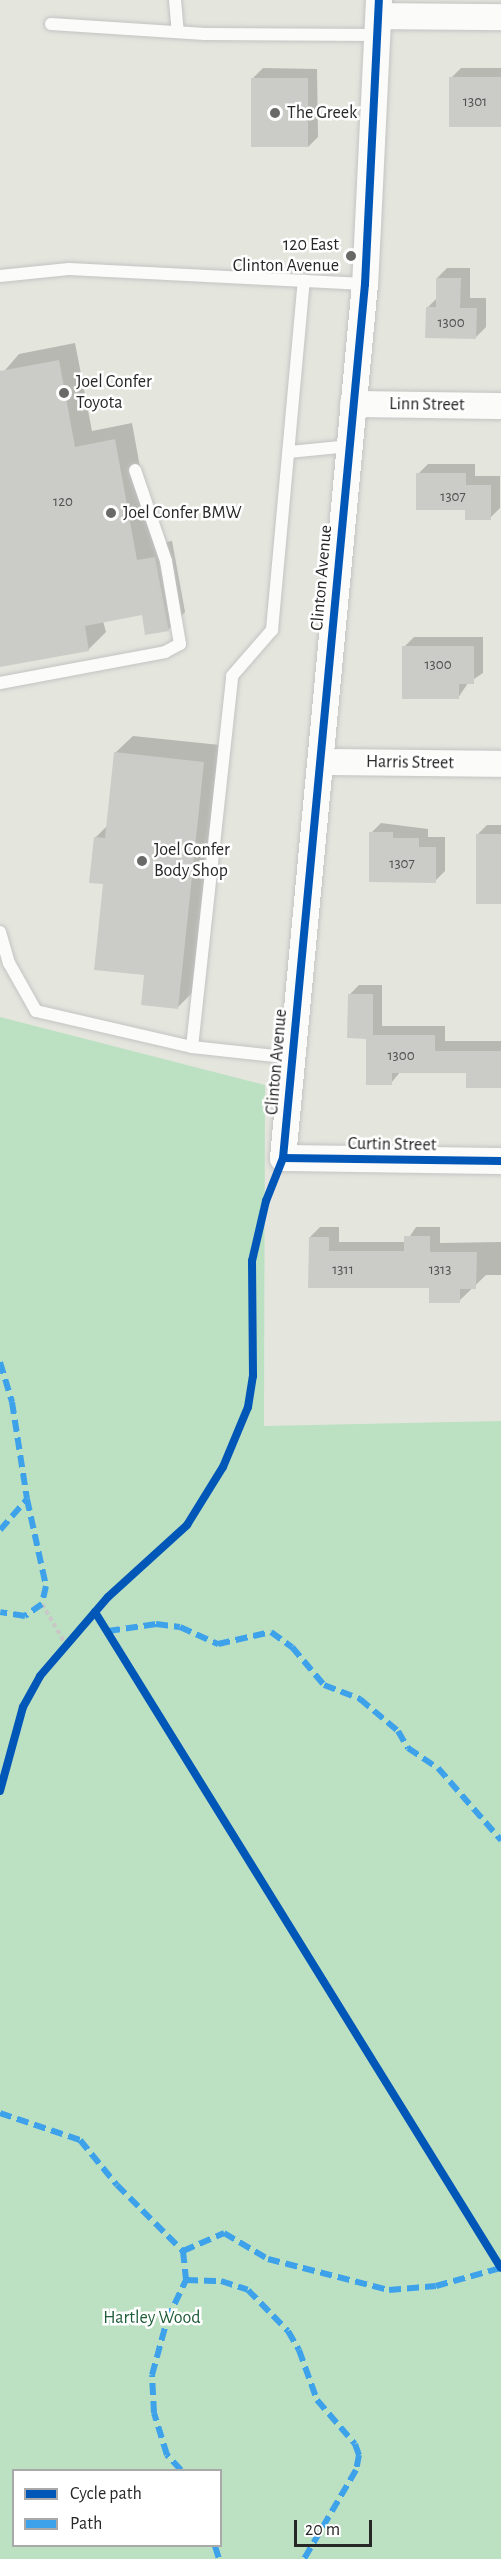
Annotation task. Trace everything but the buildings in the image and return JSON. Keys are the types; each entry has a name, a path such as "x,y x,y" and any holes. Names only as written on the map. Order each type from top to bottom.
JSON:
{"street":[{"path":"378,17 501,17"},
{"name":"Clinton Avenue","path":"283,1158 365,284 378,17"},
{"name":"Linn Street","path":"353,404 501,406"},
{"name":"Harris Street","path":"320,762 501,764"},
{"name":"Curtin Street","path":"283,1158 501,1161"}],"lane":[{"path":"176,0 177,32"},
{"path":"51,24 177,32 378,17"},
{"path":"0,276 69,269 365,284"},
{"path":"192,1047 232,676 272,630 304,280"},
{"path":"289,453 349,446"},
{"path":"0,683 165,652 180,644 166,561 135,470"},
{"path":"0,932 9,963 36,1011 192,1047 293,1058"}],"path":[{"path":"42,1604 65,1643"},
{"path":"59,1651 73,1635"}],"green space":[{"name":"Hartley Wood","path":"0,1017 265,1085 264,1426 501,1421 501,2559 0,2559"}],"marked path":[{"path":"0,1362 12,1402 27,1499 46,1586 42,1604 25,1616 0,1612"},
{"path":"0,1530 27,1499"},
{"path":"108,1631 156,1624 180,1627 218,1644 271,1632 292,1647 324,1685 360,1699 398,1731 408,1748 438,1768 501,1840"},
{"path":"0,2113 80,2140 117,2185 183,2251 224,2233 268,2259 389,2290 436,2286 501,2268"},
{"path":"183,2251 186,2280 221,2281 248,2290 288,2331 299,2350 317,2400 355,2444 359,2455 356,2470 304,2559"},
{"path":"180,2469 167,2455 154,2413 152,2375 167,2320 186,2280"},
{"path":"215,2547 219,2559"}],"cycle path":[{"path":"0,1791 23,1707 40,1676 108,1597 187,1525 223,1467 248,1407 253,1376 252,1261 266,1201 283,1158 365,284 379,0"},
{"path":"283,1158 501,1161"},
{"path":"95,1612 501,2268"}],"place":[{"name":"The Greek","path":"275,113"},
{"name":"120 East Clinton Avenue","path":"351,256"},
{"name":"Joel Confer Toyota","path":"64,393"},
{"name":"Joel Confer BMW","path":"111,513"},
{"name":"Joel Confer Body Shop","path":"142,861"}]}
